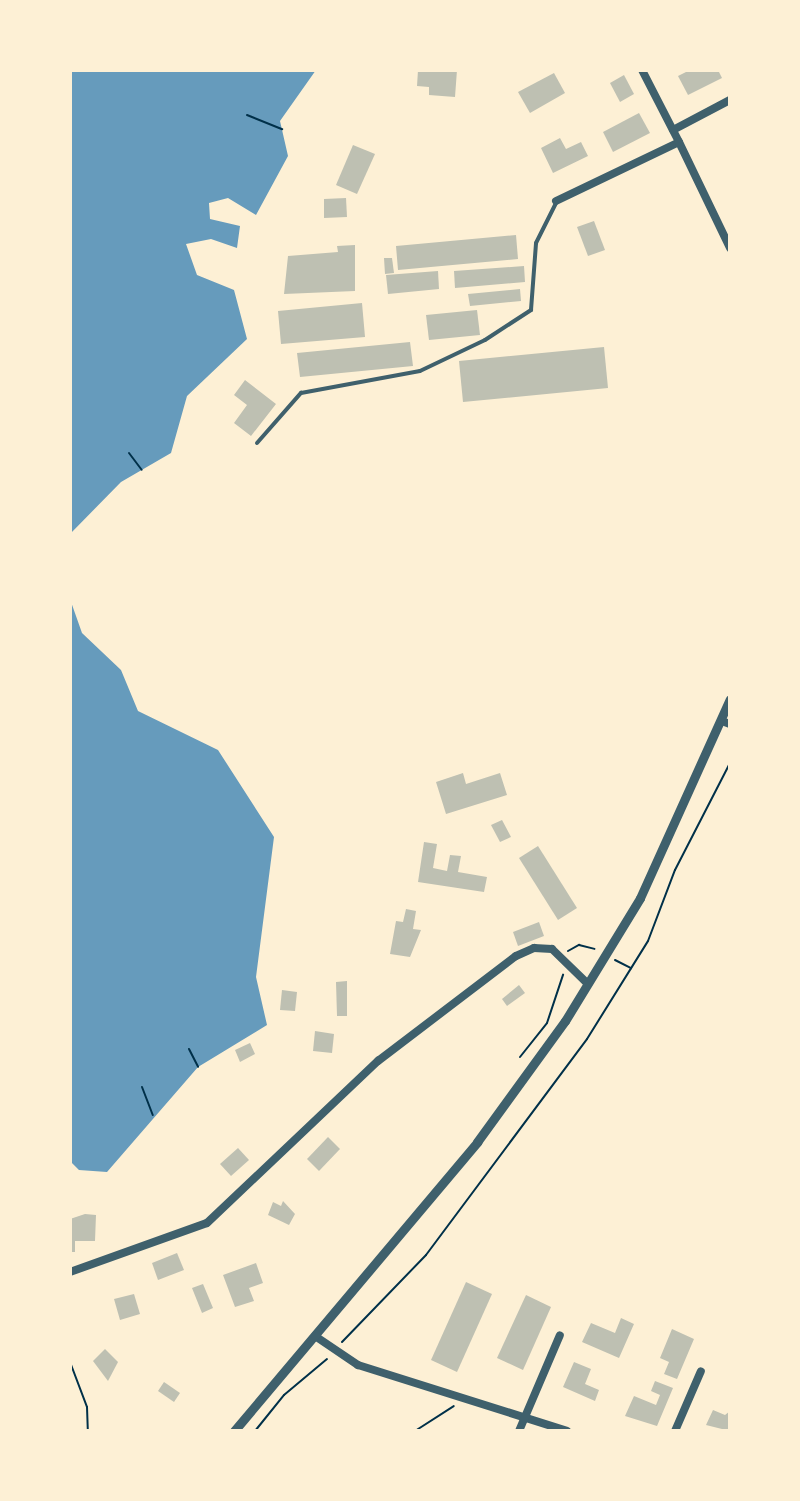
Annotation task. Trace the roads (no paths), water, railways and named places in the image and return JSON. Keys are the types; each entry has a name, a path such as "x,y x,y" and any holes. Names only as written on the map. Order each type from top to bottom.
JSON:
{"street":[{"path":"642,70 730,248"},
{"path":"673,130 730,100"},
{"path":"556,201 679,142"},
{"path":"234,1431 477,1142 588,984 640,898 726,722 730,699"},
{"path":"70,1272 207,1223 378,1061 516,956 544,947 588,984"},
{"path":"519,1431 560,1335"},
{"path":"315,1336 358,1365 567,1431"},
{"path":"675,1431 701,1371"}],"lane":[{"path":"257,443 301,393 420,371 485,340 531,310 536,243 556,201"}],"water":[{"path":"70,70 316,70 280,121 288,156 256,215 228,198 209,203 210,219 240,226 237,248 211,239 186,244 197,275 234,290 247,339 187,396 171,453 121,482 70,534"},
{"path":"70,599 82,633 121,670 138,711 218,750 274,837 256,977 267,1025 198,1067 107,1172 79,1170 70,1161"}]}
